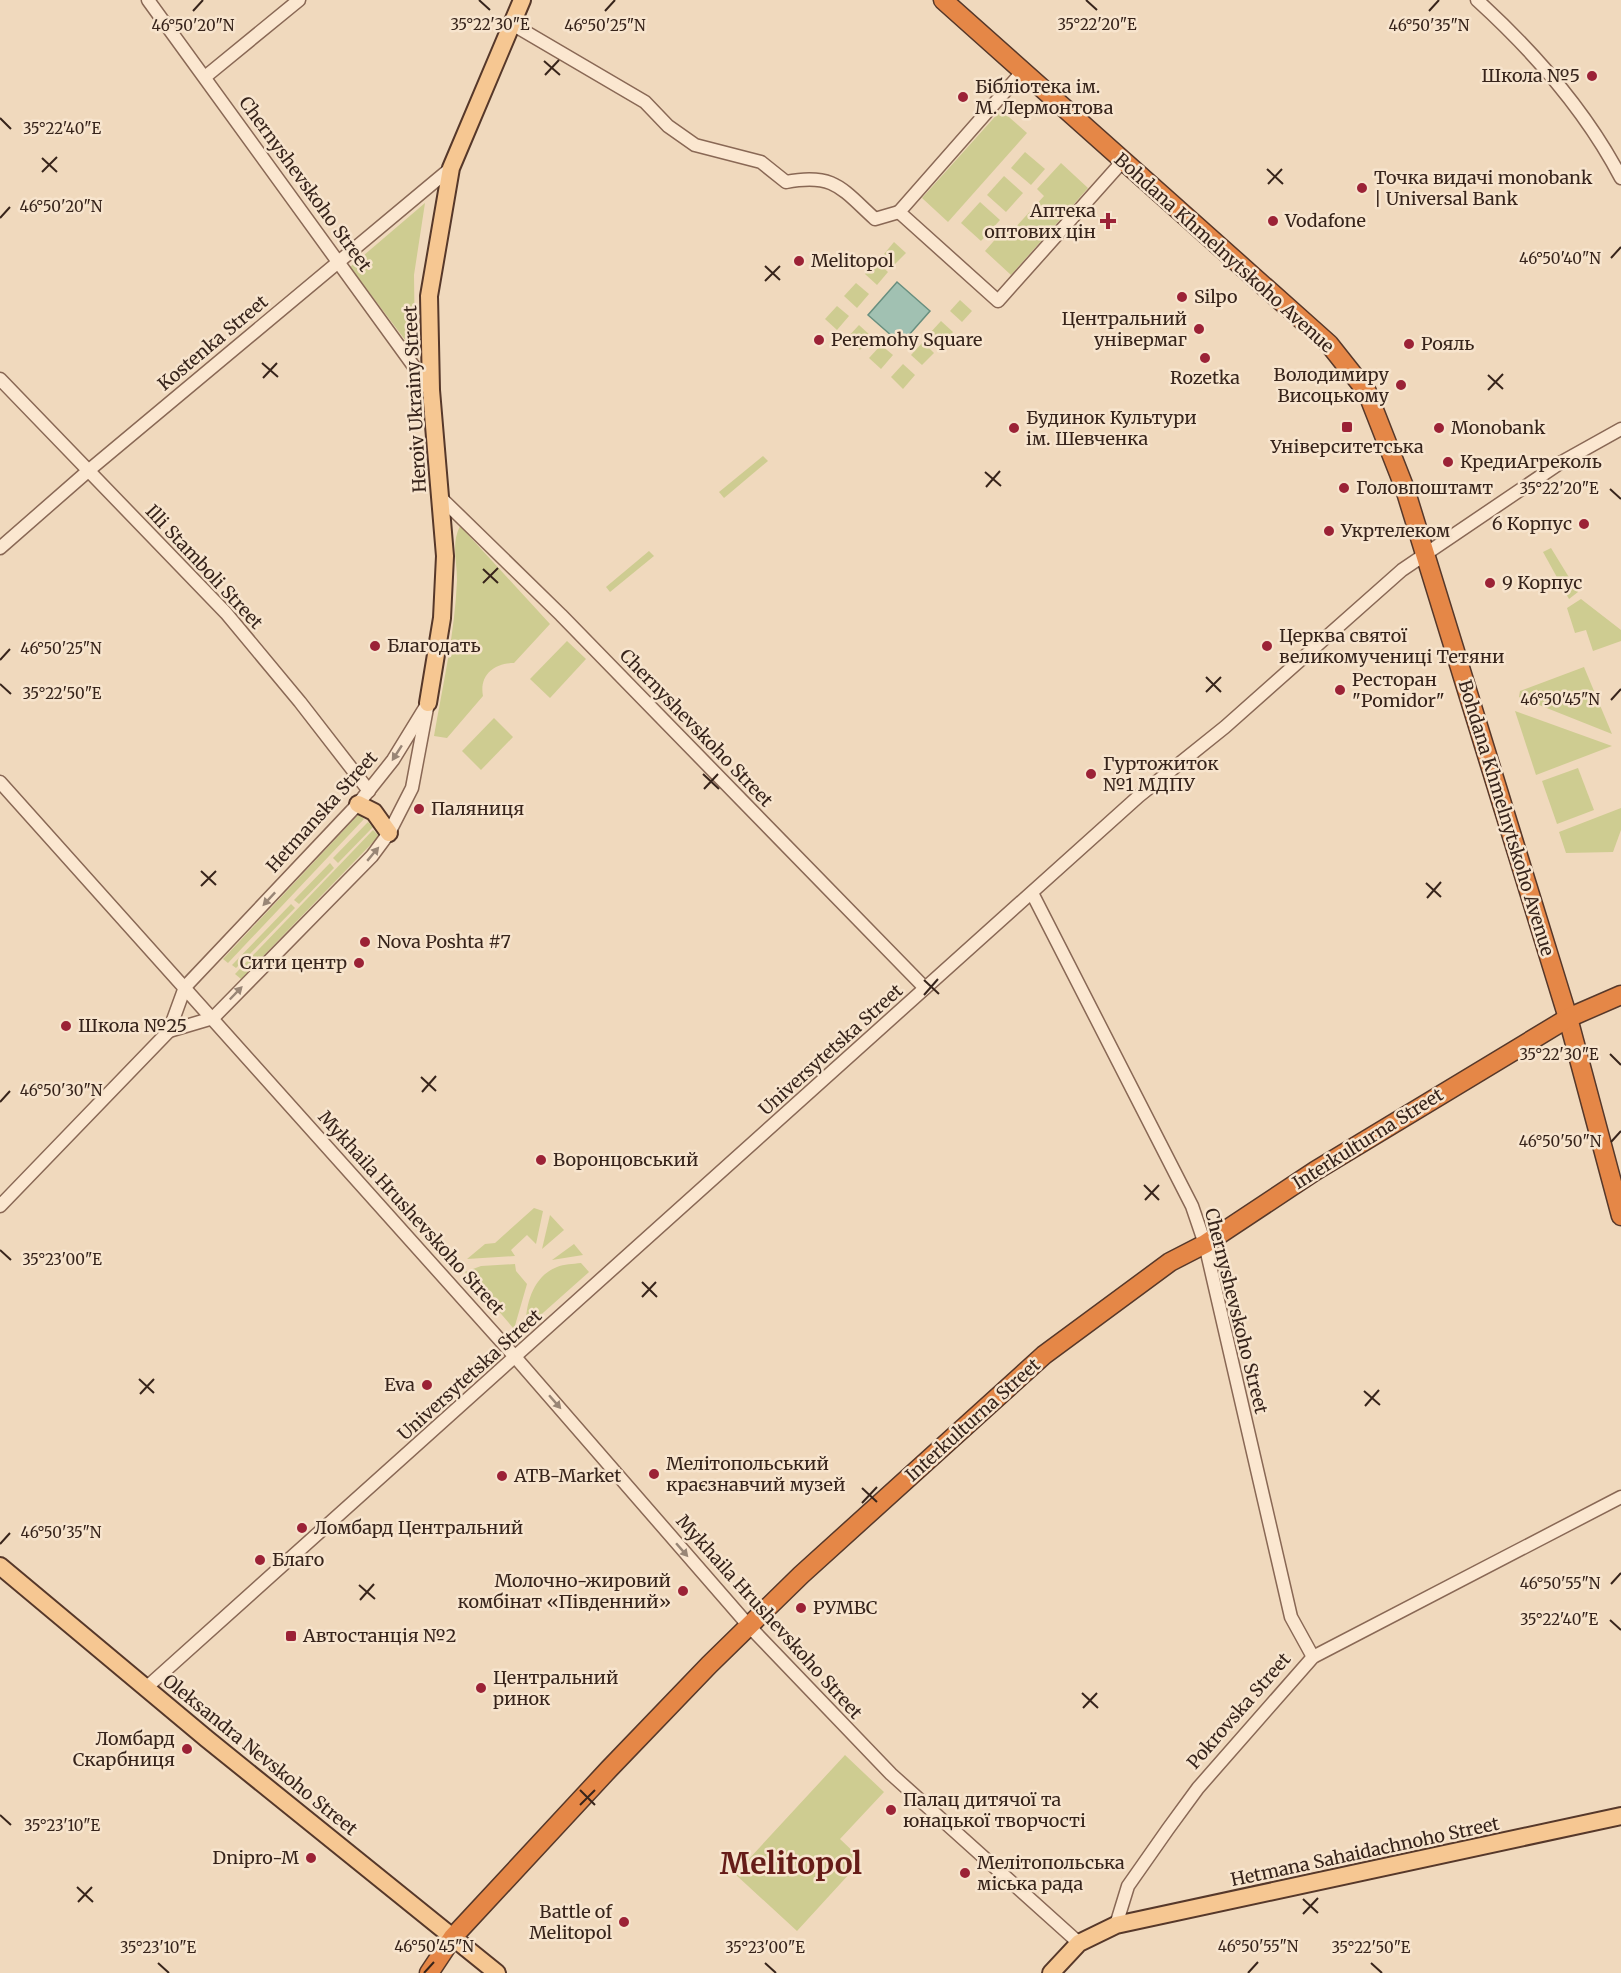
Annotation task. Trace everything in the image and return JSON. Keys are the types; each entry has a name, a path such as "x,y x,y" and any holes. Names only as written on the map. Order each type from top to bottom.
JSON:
{"highway":[{"name":"Bohdana Khmelnytskoho Avenue","path":"943,0 1122,162 1329,344 1367,392 1380,420 1405,489 1568,1018 1621,1216"},
{"name":"Interkulturna Street","path":"429,1973 453,1937 609,1768 749,1626 801,1575 1044,1355 1170,1262 1205,1244 1315,1171 1568,1018 1621,995"}],"main road":[{"name":"Heroiv Ukrainy Street","path":"428,703 442,618 444,556 431,390 429,296 451,168 522,0"},
{"path":"363,797 389,833"},
{"name":"Oleksandra Nevskoho Street","path":"0,1566 215,1745 497,1973"},
{"name":"Hetmana Sahaidachnoho Street","path":"1116,1925 1621,1816"},
{"path":"1051,1973 1079,1943 1116,1925"}],"street":[{"name":"Chernyshevskoho Street","path":"148,0 431,390"},
{"path":"205,77 299,0"},
{"path":"1478,0 1504,25 1564,93 1595,133 1621,178"},
{"path":"512,24 645,102 668,126 695,145 761,162 786,182 810,177 834,182 875,219 898,212 1023,71"},
{"path":"898,212 998,301 1122,162"},
{"name":"Kostenka Street","path":"0,548 88,471 451,168"},
{"name":"Illi Stamboli Street","path":"0,379 226,613 300,702 363,797"},
{"name":"Universytetska Street","path":"147,1687 516,1358 1139,796 1226,727 1365,600 1424,554 1560,463 1621,429"},
{"name":"Chernyshevskoho Street","path":"439,496 561,615 925,988"},
{"name":"Hetmanska Street","path":"0,1206 169,1031 185,987 363,797 393,760 428,703"},
{"name":"Hetmanska Street","path":"169,1031 213,1018 372,856 389,833 412,789 428,703"},
{"name":"Mykhaila Hrushevskoho Street","path":"0,782 516,1358 749,1626 891,1774 1079,1943"},
{"name":"Chernyshevskoho Street","path":"1032,893 1192,1206 1205,1244 1291,1617 1312,1657"},
{"name":"Pokrovska Street","path":"1116,1925 1128,1886 1174,1821 1205,1779 1312,1657 1621,1497"}],"shaded area":[{"path":"1001,110 1027,133 948,222 922,198"},
{"path":"1025,152 1045,169 1031,185 1011,168"},
{"path":"1061,163 1088,188 1011,275 985,251 1007,226 1013,230 1044,196 1037,189"},
{"path":"1004,176 1023,193 1006,212 987,195"},
{"path":"980,202 1000,220 981,241 961,223"},
{"path":"425,203 414,275 415,353 350,267"},
{"path":"894,242 906,253 895,264 884,254"},
{"path":"876,261 888,272 877,285 865,274"},
{"path":"897,282 930,311 901,344 868,315"},
{"path":"856,283 869,294 857,308 844,296"},
{"path":"960,300 972,311 962,322 950,311"},
{"path":"837,306 849,316 837,330 825,319"},
{"path":"941,321 953,332 942,344 930,333"},
{"path":"859,325 872,337 860,350 847,338"},
{"path":"923,342 934,353 922,365 911,355"},
{"path":"881,345 893,355 881,369 869,358"},
{"path":"903,364 915,375 903,389 891,377"},
{"path":"763,456 768,461 724,498 719,492"},
{"path":"460,526 550,624 514,663 500,665 486,676 483,682 483,696 447,738 434,736 454,619 457,580 455,546"},
{"path":"1551,548 1578,592 1569,599 1543,552"},
{"path":"649,551 654,556 610,592 606,587"},
{"path":"1581,599 1621,630 1621,641 1593,651 1586,630 1575,633 1567,608"},
{"path":"567,641 586,659 550,698 530,679"},
{"path":"1584,667 1612,734 1519,697 1520,691"},
{"path":"1515,711 1612,746 1536,775"},
{"path":"494,718 513,737 481,770 462,751"},
{"path":"1578,768 1594,810 1557,824 1542,781"},
{"path":"1621,808 1621,830 1613,852 1566,853 1559,832"},
{"path":"359,814 364,819 228,963 223,959"},
{"path":"368,822 373,827 338,863 333,858"},
{"path":"373,830 379,836 241,979 235,974"},
{"path":"330,863 334,868 299,904 294,900"},
{"path":"291,904 295,908 236,968 232,965"},
{"path":"534,1208 543,1211 536,1244 527,1235 511,1250 515,1256 467,1259 485,1244 495,1243"},
{"path":"550,1215 564,1230 542,1249"},
{"path":"574,1244 583,1255 552,1260"},
{"path":"581,1263 589,1272 526,1328 529,1301 536,1284 549,1271 560,1266"},
{"path":"515,1264 516,1271 527,1284 514,1329 465,1272 481,1266"},
{"path":"845,1755 884,1792 840,1839 862,1860 797,1931 735,1874"}],"place":[{"name":"Школа №5","path":"1592,76"},
{"name":"Бібліотека ім. М. Лермонтова","path":"963,97"},
{"name":"Точка видачі monobank | Universal Bank","path":"1362,188"},
{"name":"Аптека оптових цін","path":"1108,221"},
{"name":"Vodafone","path":"1273,221"},
{"name":"Melitopol","path":"799,261"},
{"name":"Silpo","path":"1182,297"},
{"name":"Центральний універмаг","path":"1199,329"},
{"name":"Peremohy Square","path":"819,340"},
{"name":"Рояль","path":"1409,344"},
{"name":"Rozetka","path":"1205,358"},
{"name":"Володимиру Висоцькому","path":"1401,385"},
{"name":"Університетська","path":"1347,427"},
{"name":"Будинок Культури ім. Шевченка","path":"1014,428"},
{"name":"Monobank","path":"1439,428"},
{"name":"КредиАгреколь","path":"1448,462"},
{"name":"Головпоштамт","path":"1344,488"},
{"name":"6 Корпус","path":"1584,524"},
{"name":"Укртелеком","path":"1329,531"},
{"name":"9 Корпус","path":"1490,583"},
{"name":"Благодать","path":"375,646"},
{"name":"Церква святої великомучениці Тетяни","path":"1267,646"},
{"name":"Ресторан \"Pomidor\"","path":"1340,690"},
{"name":"Гуртожиток №1 МДПУ","path":"1091,774"},
{"name":"Паляниця","path":"419,809"},
{"name":"Nova Poshta #7","path":"365,942"},
{"name":"Сити центр","path":"359,963"},
{"name":"Школа №25","path":"66,1026"},
{"name":"Воронцовський","path":"541,1160"},
{"name":"Eva","path":"427,1385"},
{"name":"Мелітопольський краєзнавчий музей","path":"654,1474"},
{"name":"ATB-Market","path":"502,1476"},
{"name":"Ломбард Центральний","path":"302,1528"},
{"name":"Благо","path":"260,1560"},
{"name":"Молочно-жировий комбінат «Південний»","path":"683,1591"},
{"name":"РУМВC","path":"801,1608"},
{"name":"Автостанція №2","path":"291,1636"},
{"name":"Центральний ринок","path":"481,1688"},
{"name":"Ломбард Скарбниця","path":"187,1749"},
{"name":"Палац дитячої та юнацької творчості","path":"891,1810"},
{"name":"Dnipro-M","path":"311,1858"},
{"name":"Мелітопольська міська рада","path":"965,1873"},
{"name":"Battle of Melitopol","path":"624,1922"}],"district":[{"name":"Melitopol","path":"791,1864"}]}
